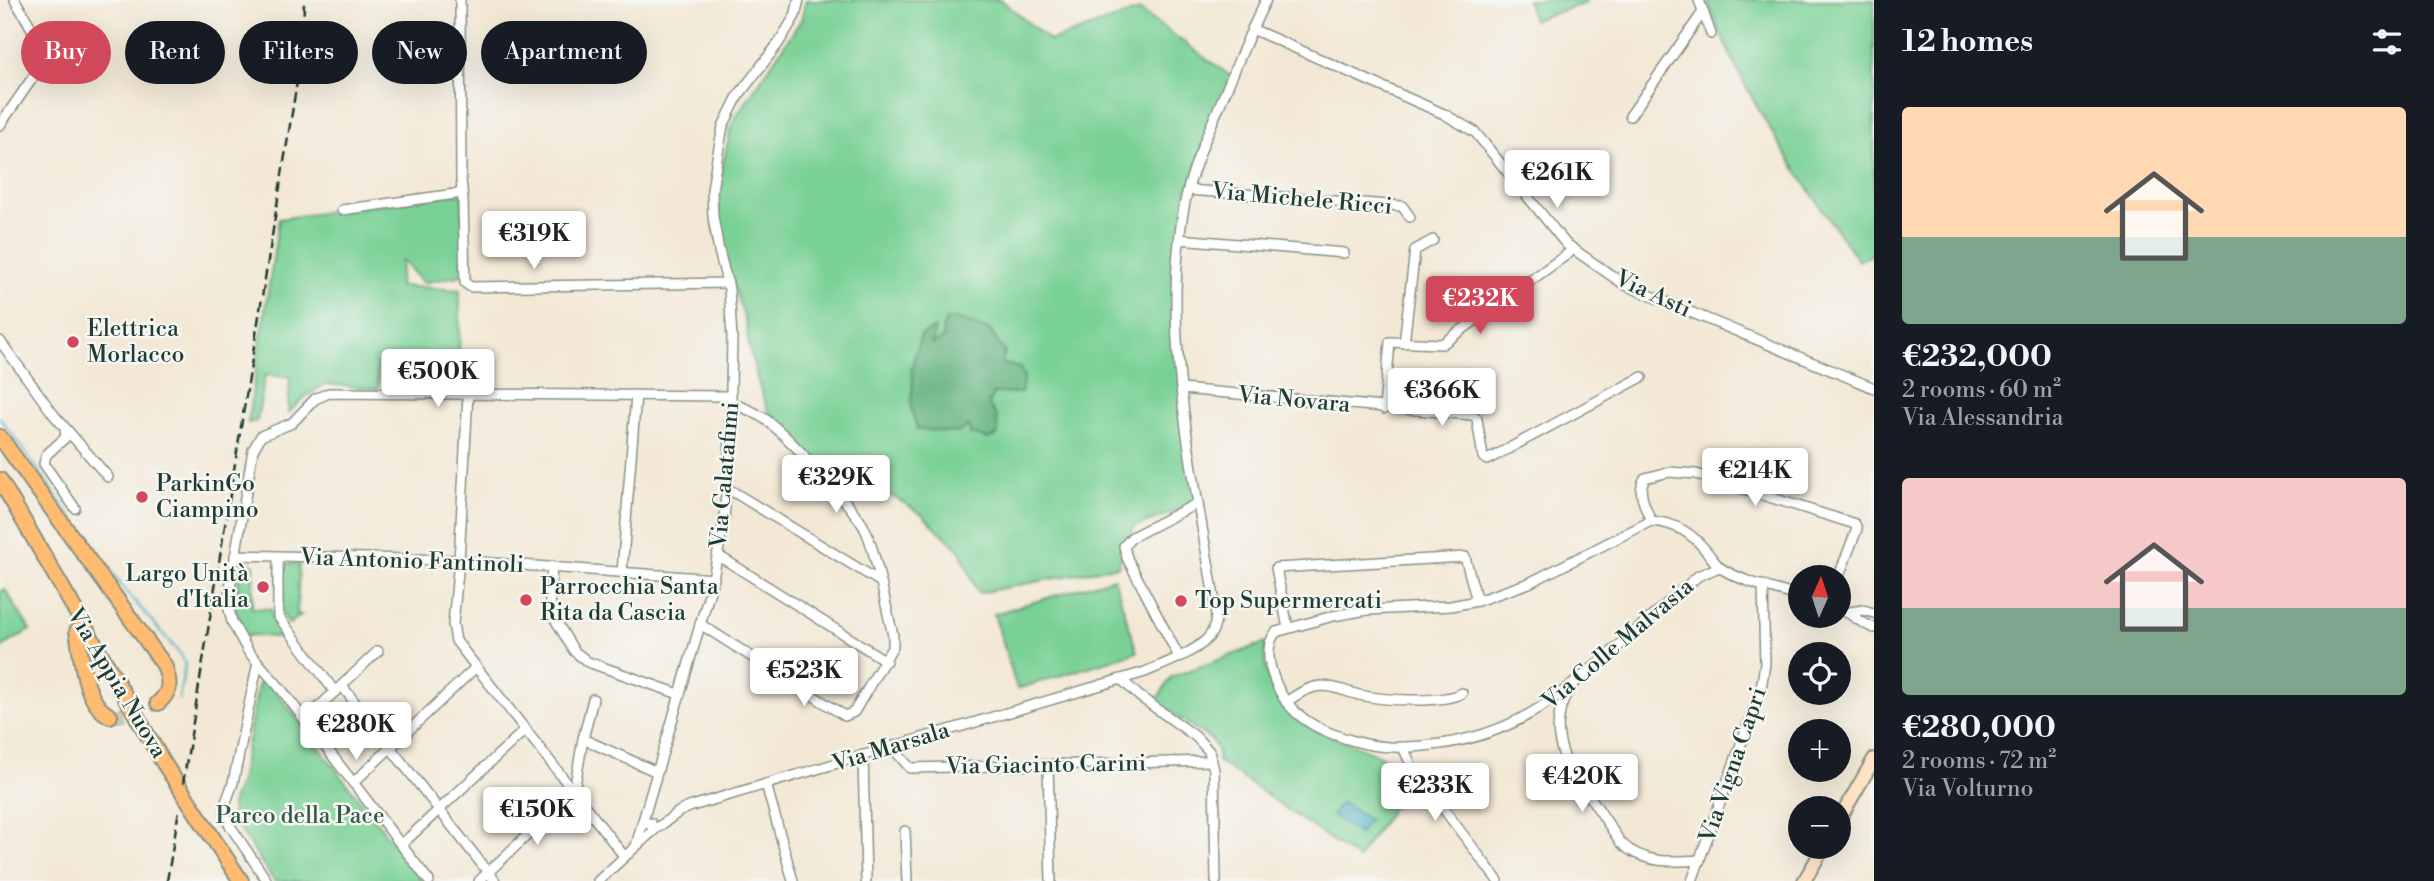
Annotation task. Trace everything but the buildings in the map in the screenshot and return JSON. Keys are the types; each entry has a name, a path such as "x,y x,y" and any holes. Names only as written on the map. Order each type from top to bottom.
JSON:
{"main road":[{"path":"0,436 164,665 170,680 166,695 158,702"},
{"name":"Via Appia Nuova","path":"0,480 156,750 241,881"},
{"name":"Via Appia Nuova","path":"0,499 157,765 231,881"},
{"path":"77,631 93,700 102,712 110,716"},
{"path":"1851,799 1874,759"},
{"path":"1804,881 1817,859"}],"street":[{"path":"0,125 42,61 41,48 15,0"},
{"path":"460,0 460,136 465,283 471,287 727,283"},
{"name":"Via Calatafimi","path":"624,856 636,846 649,826 657,772 719,556 727,488 732,338 727,283 713,217 712,190 723,126 738,96 778,44 795,16 799,0"},
{"path":"1699,0 1711,34"},
{"name":"Via Marsala","path":"649,826 664,822 692,806 1151,669 1179,657 1212,632 1216,617 1182,390 1176,296 1180,239 1188,190 1199,154 1262,1"},
{"path":"1630,116 1703,12"},
{"name":"Via Asti","path":"1252,29 1444,114 1474,131 1571,247 1626,286 1874,388"},
{"name":"Via Michele Ricci","path":"1188,190 1402,206 1410,217"},
{"path":"342,210 462,192"},
{"path":"1180,239 1344,253"},
{"path":"1404,343 1415,250 1433,240"},
{"path":"1384,409 1389,344 1392,341 1442,344 1569,253 1571,247"},
{"path":"0,341 65,428 108,477"},
{"name":"Via Novara","path":"1182,390 1473,415 1478,421 1483,457 1488,460 1642,376"},
{"path":"429,881 258,662 235,629 229,613 229,594 254,448 264,434 292,423 315,399 326,394 636,395 731,399 771,424 857,517 868,537 893,638 891,652 886,661 854,712 845,716 700,624"},
{"path":"468,394 453,633 459,648 526,729 624,856 601,880"},
{"path":"622,572 636,395"},
{"path":"65,428 66,437 46,455 44,464 75,508"},
{"path":"1651,521 1640,485 1645,478 1670,472 1696,474 1855,524 1857,529 1843,565"},
{"path":"727,488 879,581"},
{"path":"1179,657 1126,558 1124,546 1132,537 1198,503"},
{"path":"1477,601 1465,556 1276,568 1288,628 1367,610 1451,606 1477,601 1529,583 1651,521 1665,522 1683,529 1700,543 1719,567 1737,577 1788,593"},
{"name":"Via Antonio Fantinoli","path":"236,555 459,561 713,579"},
{"path":"278,556 278,613 290,635 390,748 495,881"},
{"path":"719,556 886,661"},
{"path":"552,566 551,611 575,653 589,662 679,694"},
{"name":"Via Colle Malvasia","path":"1288,628 1276,632 1271,638 1269,659 1275,680 1286,702 1305,721 1339,736 1381,747 1449,743 1492,732 1532,714 1568,689 1698,576 1719,567"},
{"name":"Via Vigna Capri","path":"1692,881 1763,679 1763,585"},
{"path":"1852,611 1874,612"},
{"path":"1852,617 1874,628"},
{"path":"305,720 378,652"},
{"path":"258,662 225,813 229,824 267,881"},
{"path":"353,783 475,668"},
{"path":"1121,679 1139,696 1199,739 1209,751 1212,761 1216,881"},
{"path":"1286,702 1305,690 1323,686 1371,697 1397,699 1444,697 1462,693"},
{"path":"1568,689 1558,715 1557,734 1560,746 1571,770 1621,843 1646,859 1676,862 1700,860"},
{"path":"479,881 574,791 593,699"},
{"path":"401,845 526,729"},
{"path":"583,739 657,772"},
{"name":"Via Giacinto Carini","path":"891,746 909,768 1212,761"},
{"path":"1403,747 1412,767 1498,881"},
{"path":"863,755 866,881"},
{"path":"1048,765 1051,881"},
{"path":"766,784 793,881"},
{"path":"905,831 907,881"}],"green space":[{"path":"806,0 1001,0 1050,41 1139,10 1232,77 1188,190 1178,248 1178,349 1198,503 1134,527 1118,566 978,593 960,551 922,514 885,492 822,468 768,411 749,346 746,323 714,227 721,174 732,123 801,20"},
{"path":"1527,0 1585,0 1586,3 1533,20"},
{"path":"1707,0 1874,0 1874,254 1858,261 1794,167 1737,69"},
{"path":"462,193 463,275 423,283 402,260 399,286 460,290 459,365 378,367 378,389 325,384 305,397 288,413 290,377 265,375 257,421 248,423 279,219"},
{"path":"947,319 957,319 990,330 1005,353 1001,363 1020,368 1024,376 1021,393 994,393 988,403 997,417 998,435 988,439 970,434 969,426 957,433 917,429 911,408 911,369 921,335 935,328 932,344 944,338 942,329"},
{"path":"243,563 254,565 252,608 271,609 274,622 286,638 251,635 245,637 234,608"},
{"path":"283,563 299,564 297,614 301,615 289,624 282,613"},
{"path":"1114,578 1137,652 1017,689 994,614"},
{"path":"5,589 30,630 0,648 0,592"},
{"path":"1265,643 1265,664 1271,687 1295,717 1311,727 1386,759 1412,778 1358,859 1218,761 1213,741 1156,702 1171,677"},
{"name":"Parco della Pace","path":"262,678 267,680 422,881 274,881 231,816 259,681"}],"water":[{"path":"1341,802 1369,820 1359,834 1332,815"}],"waterway":[{"path":"0,418 124,589 181,655 185,664 179,699"}],"tunnel":[{"path":"110,716 120,716 158,703"}],"railway":[{"path":"183,784 303,45 304,0"},
{"path":"167,881 179,810"}],"place":[{"name":"Elettrica Morlacco","path":"73,342"},
{"name":"ParkinGo Ciampino","path":"142,497"},
{"name":"Largo Unità d'Italia","path":"263,587"},
{"name":"Parrocchia Santa Rita da Cascia","path":"526,600"},
{"name":"Top Supermercati","path":"1181,601"}]}
